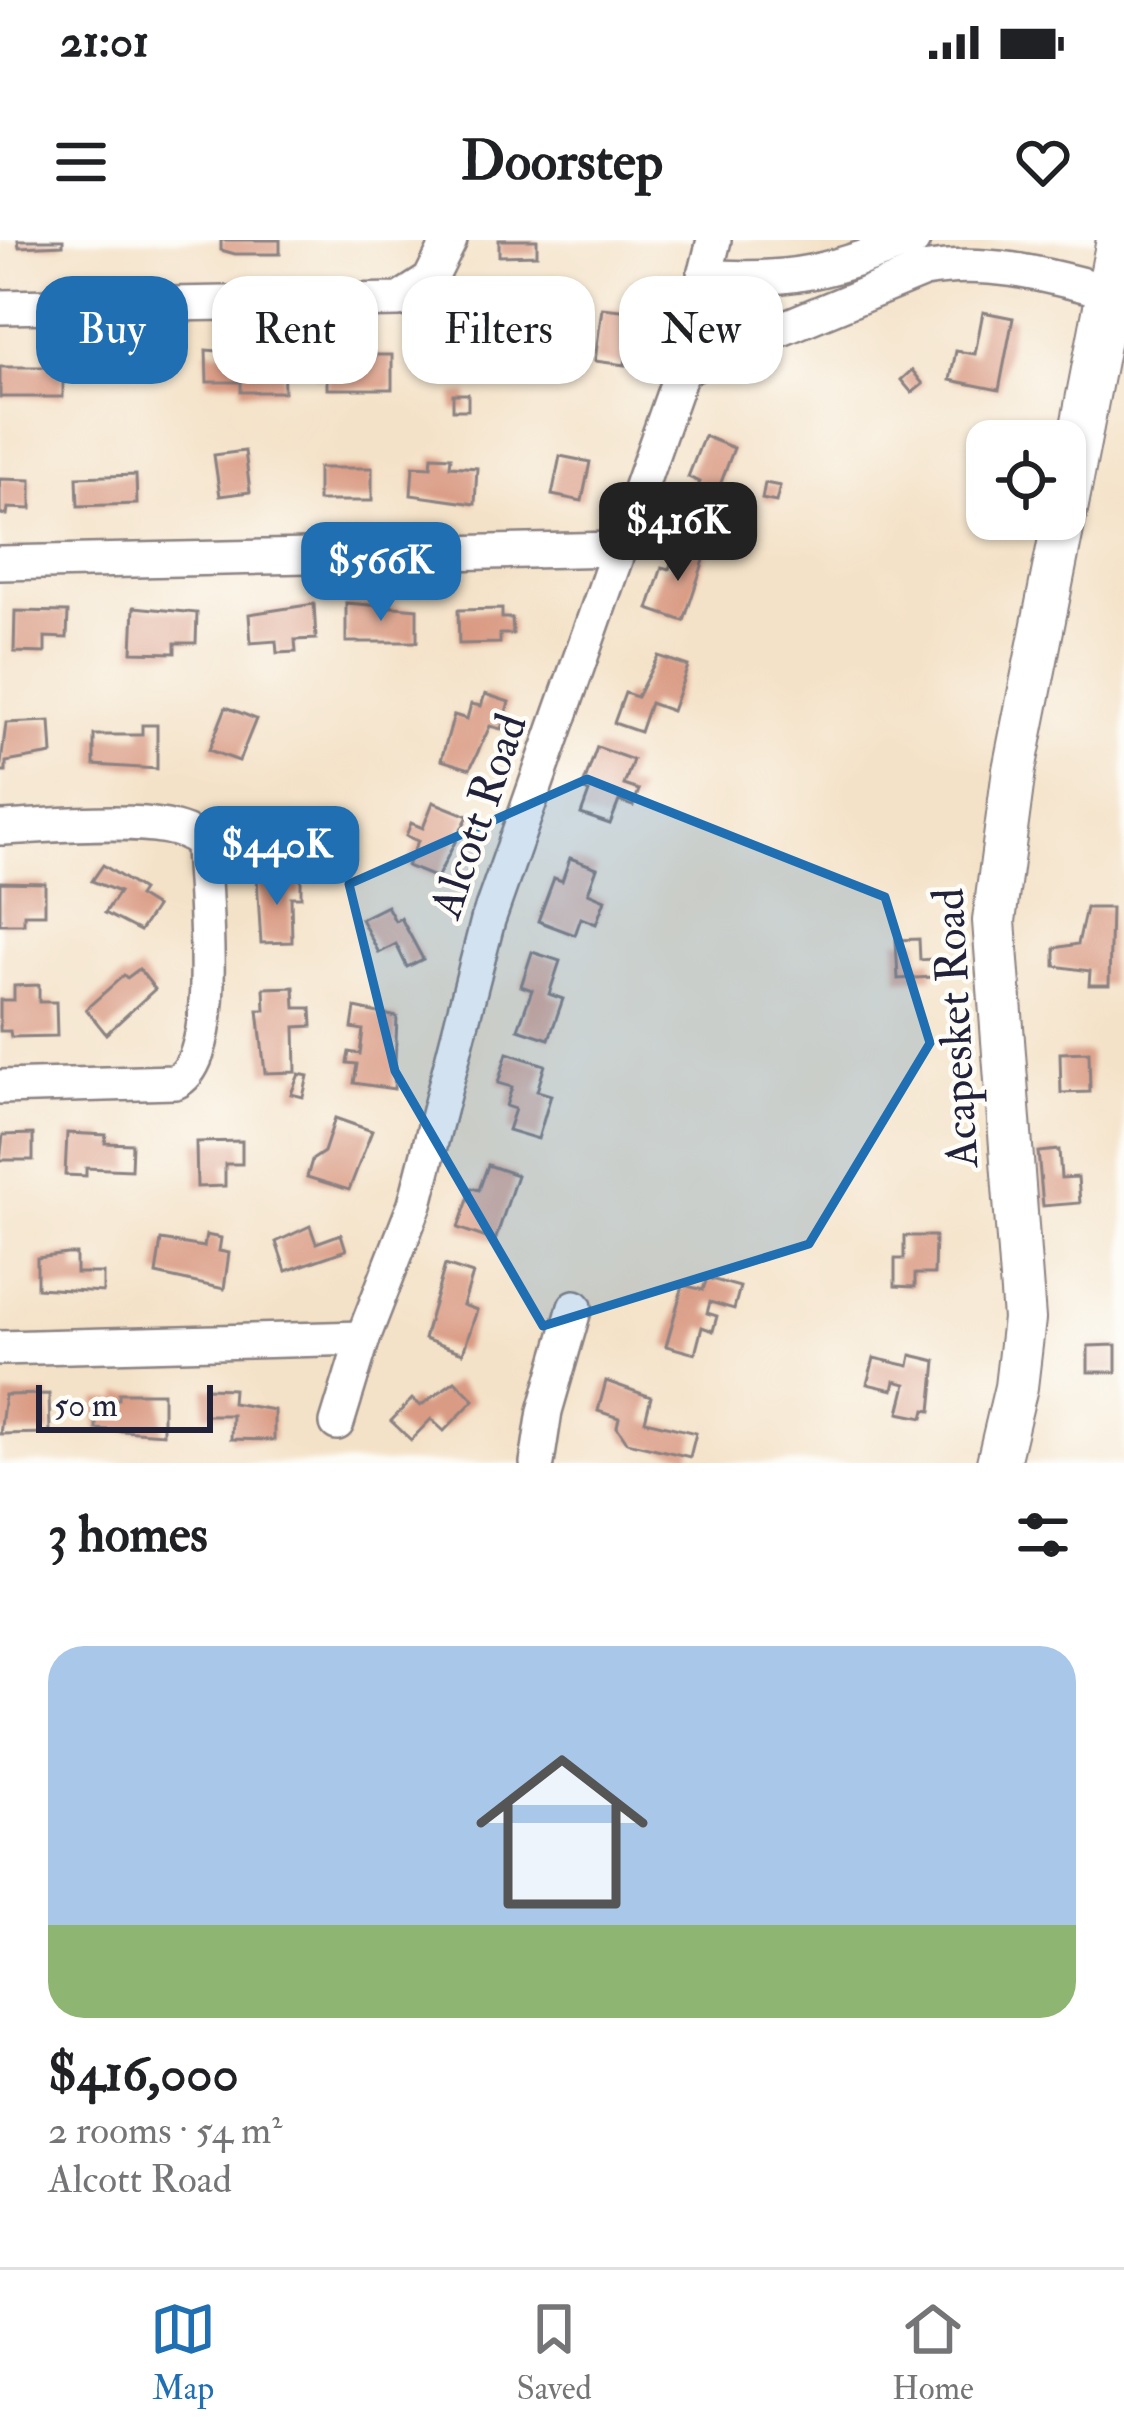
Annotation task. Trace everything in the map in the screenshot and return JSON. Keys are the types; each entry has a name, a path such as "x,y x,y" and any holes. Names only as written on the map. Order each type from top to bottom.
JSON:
{"main road":[{"name":"Acapesket Road","path":"1085,420 1118,240"},
{"name":"Acapesket Road","path":"998,1463 1016,1387 1024,1319 994,921 1013,770 1060,540"}],"street":[{"path":"0,307 399,300 430,280 449,240"},
{"name":"Alcott Road","path":"704,276 714,240"},
{"path":"783,278 806,276 913,240"},
{"path":"783,328 924,270 955,264 1043,274 1112,292"},
{"name":"Alcott Road","path":"337,1423 363,1338 415,1204 488,920 677,384"},
{"path":"0,563 616,549"},
{"path":"0,828 159,824 189,830 202,844 205,1039 196,1064 175,1082 0,1087"},
{"path":"537,1463 544,1412 575,1307"},
{"path":"0,1348 363,1338"}],"highlighted area":[{"path":"587,779 885,897 930,1043 809,1244 543,1326 395,1071 349,884"}],"building":[{"path":"18,240 63,240 63,245 19,247"},
{"path":"221,240 280,240 280,254 235,254 221,250"},
{"path":"499,240 537,240 537,255 499,256"},
{"path":"602,308 619,310 619,364 595,361"},
{"path":"983,312 1013,318 999,390 950,380 956,351 975,354"},
{"path":"206,350 212,350 212,382 207,382"},
{"path":"378,355 392,355 392,389 327,389 327,384 378,384"},
{"path":"0,367 36,367 36,384 63,384 63,397 0,397"},
{"path":"912,370 923,384 912,393 901,380"},
{"path":"241,384 284,384 284,392 241,392"},
{"path":"453,394 468,394 468,410 453,410"},
{"path":"704,436 734,448 714,501 695,494 700,482 688,477"},
{"path":"245,451 250,492 220,496 214,455"},
{"path":"432,456 451,457 450,466 477,468 475,504 411,495 413,466 431,467"},
{"path":"560,456 590,462 582,501 552,495"},
{"path":"318,468 372,468 372,501 318,501"},
{"path":"136,475 137,504 78,506 77,477"},
{"path":"0,479 31,480 31,509 8,508 7,515 0,514"},
{"path":"765,483 780,486 776,502 762,499"},
{"path":"678,544 706,554 684,621 648,609 662,567 669,569"},
{"path":"346,603 417,609 417,642 346,642"},
{"path":"314,604 316,639 295,640 296,652 277,653 276,641 251,643 249,614"},
{"path":"134,607 197,613 196,643 175,643 175,653 132,652"},
{"path":"502,609 502,618 512,618 513,634 500,634 500,643 459,644 458,610"},
{"path":"15,611 68,612 67,638 45,637 45,653 14,652"},
{"path":"658,656 688,666 672,711 650,703 640,732 614,723 625,693 637,697"},
{"path":"485,694 509,702 501,729 490,726 470,769 441,760 454,715 467,719 471,704 481,706"},
{"path":"226,707 256,719 239,761 209,750"},
{"path":"50,721 52,754 6,762 6,772 0,772 6,723"},
{"path":"142,725 157,725 157,769 94,765 94,735 142,735"},
{"path":"597,747 633,760 624,785 639,790 633,806 619,801 610,824 581,814 589,792 582,789"},
{"path":"433,802 468,816 437,878 407,866 418,841 406,836 411,823 423,828"},
{"path":"570,858 597,868 588,893 605,900 596,924 581,918 575,935 538,921 554,878 562,881"},
{"path":"103,865 142,890 138,896 156,907 140,931 105,913 119,892 92,881"},
{"path":"257,878 301,878 301,897 291,897 292,942 261,943"},
{"path":"0,882 45,883 45,914 24,914 24,924 0,924"},
{"path":"387,906 395,921 401,918 423,959 407,967 396,944 379,953 361,919"},
{"path":"1086,908 1111,908 1109,985 1089,985 1090,971 1055,966 1055,948 1078,944"},
{"path":"919,939 920,960 932,959 933,977 898,979 896,940"},
{"path":"532,952 560,961 549,994 563,999 549,1039 518,1029 532,990 521,986"},
{"path":"139,969 155,989 106,1034 86,1009 124,975 127,978"},
{"path":"39,985 39,1002 56,1002 57,1036 11,1037 10,1031 0,1031 0,1000 14,1000 14,986"},
{"path":"294,987 295,1008 311,1008 312,1026 295,1027 296,1072 265,1073 258,1010 265,1010 264,988"},
{"path":"355,1008 397,1017 394,1089 354,1083 357,1064 347,1063 349,1052 360,1054 363,1030 352,1028"},
{"path":"1089,1052 1090,1092 1061,1093 1060,1053"},
{"path":"507,1053 545,1065 537,1091 551,1095 538,1139 508,1130 515,1109 506,1106 512,1087 498,1083"},
{"path":"299,1074 308,1076 303,1097 291,1094"},
{"path":"335,1118 372,1131 349,1190 307,1177 312,1160 324,1152"},
{"path":"67,1133 106,1135 105,1143 132,1144 131,1170 86,1168 86,1176 65,1175"},
{"path":"33,1134 33,1160 0,1160 3,1135"},
{"path":"242,1141 242,1164 225,1164 225,1186 197,1187 196,1142"},
{"path":"1059,1150 1061,1178 1078,1177 1080,1203 1043,1206 1038,1152"},
{"path":"488,1165 517,1175 495,1241 458,1228 472,1188 479,1190"},
{"path":"310,1226 316,1243 341,1234 346,1250 286,1271 276,1242"},
{"path":"206,1235 221,1238 219,1251 229,1253 224,1289 156,1274 161,1240 204,1247"},
{"path":"904,1236 935,1236 934,1274 915,1274 915,1287 895,1286 895,1259 904,1259"},
{"path":"76,1254 76,1273 103,1273 103,1292 37,1288 37,1258"},
{"path":"445,1265 473,1274 463,1305 477,1310 463,1353 424,1339"},
{"path":"707,1278 740,1287 734,1309 710,1302 707,1313 717,1316 713,1331 702,1327 695,1354 666,1346 683,1285 703,1290"},
{"path":"1116,1345 1116,1372 1088,1372 1088,1346"},
{"path":"911,1355 936,1361 931,1411 925,1410 923,1418 899,1413 906,1384 895,1381 893,1390 867,1384 874,1358 909,1366"},
{"path":"455,1381 474,1400 444,1431 431,1419 411,1440 391,1421 412,1399 420,1406"},
{"path":"606,1381 651,1397 645,1421 696,1433 690,1457 627,1442 617,1427 619,1418 598,1411"},
{"path":"205,1388 233,1389 232,1403 274,1410 274,1440 231,1439 232,1415 204,1415"},
{"path":"119,1393 163,1393 163,1434 96,1429 96,1399 119,1399"},
{"path":"49,1394 50,1433 0,1434 5,1395"}]}
